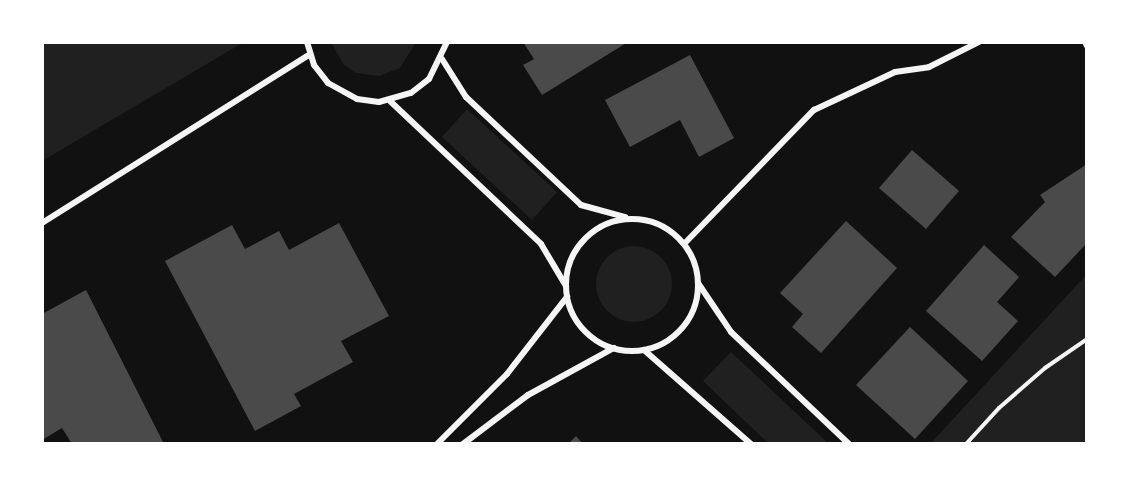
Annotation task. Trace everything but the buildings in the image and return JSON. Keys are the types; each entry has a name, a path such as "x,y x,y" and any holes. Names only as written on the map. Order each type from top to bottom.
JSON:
{"street":[{"path":"307,42 309,55 321,75 337,90 357,99 390,101 420,87 442,59 447,42"},
{"path":"684,244 814,110 895,72 929,67 979,42"},
{"path":"42,223 309,55"},
{"path":"442,59 466,96 581,205 659,225 684,244 698,282 731,332 849,444"},
{"path":"390,101 541,244 566,286"},
{"path":"632,219 610,222 584,240 572,257 566,286 567,297 580,325 596,340 614,348 644,350 673,337 687,321 696,303 698,282"},
{"path":"437,444 507,374 567,297"},
{"path":"463,444 528,395 614,348"},
{"path":"644,350 751,444"}],"path":[{"path":"966,444 1014,395 1087,339"}],"shaded area":[{"path":"42,42 244,42 42,161"},
{"path":"331,42 416,42 400,68 379,76 356,73 344,65"},
{"path":"467,109 557,192 532,220 442,137"},
{"path":"634,246 649,249 661,257 669,269 672,284 669,299 661,311 649,319 634,322 619,319 607,311 599,299 596,284 599,269 607,257 619,249"},
{"path":"1087,274 1087,444 930,444"},
{"path":"731,352 829,444 769,444 703,381"}]}
